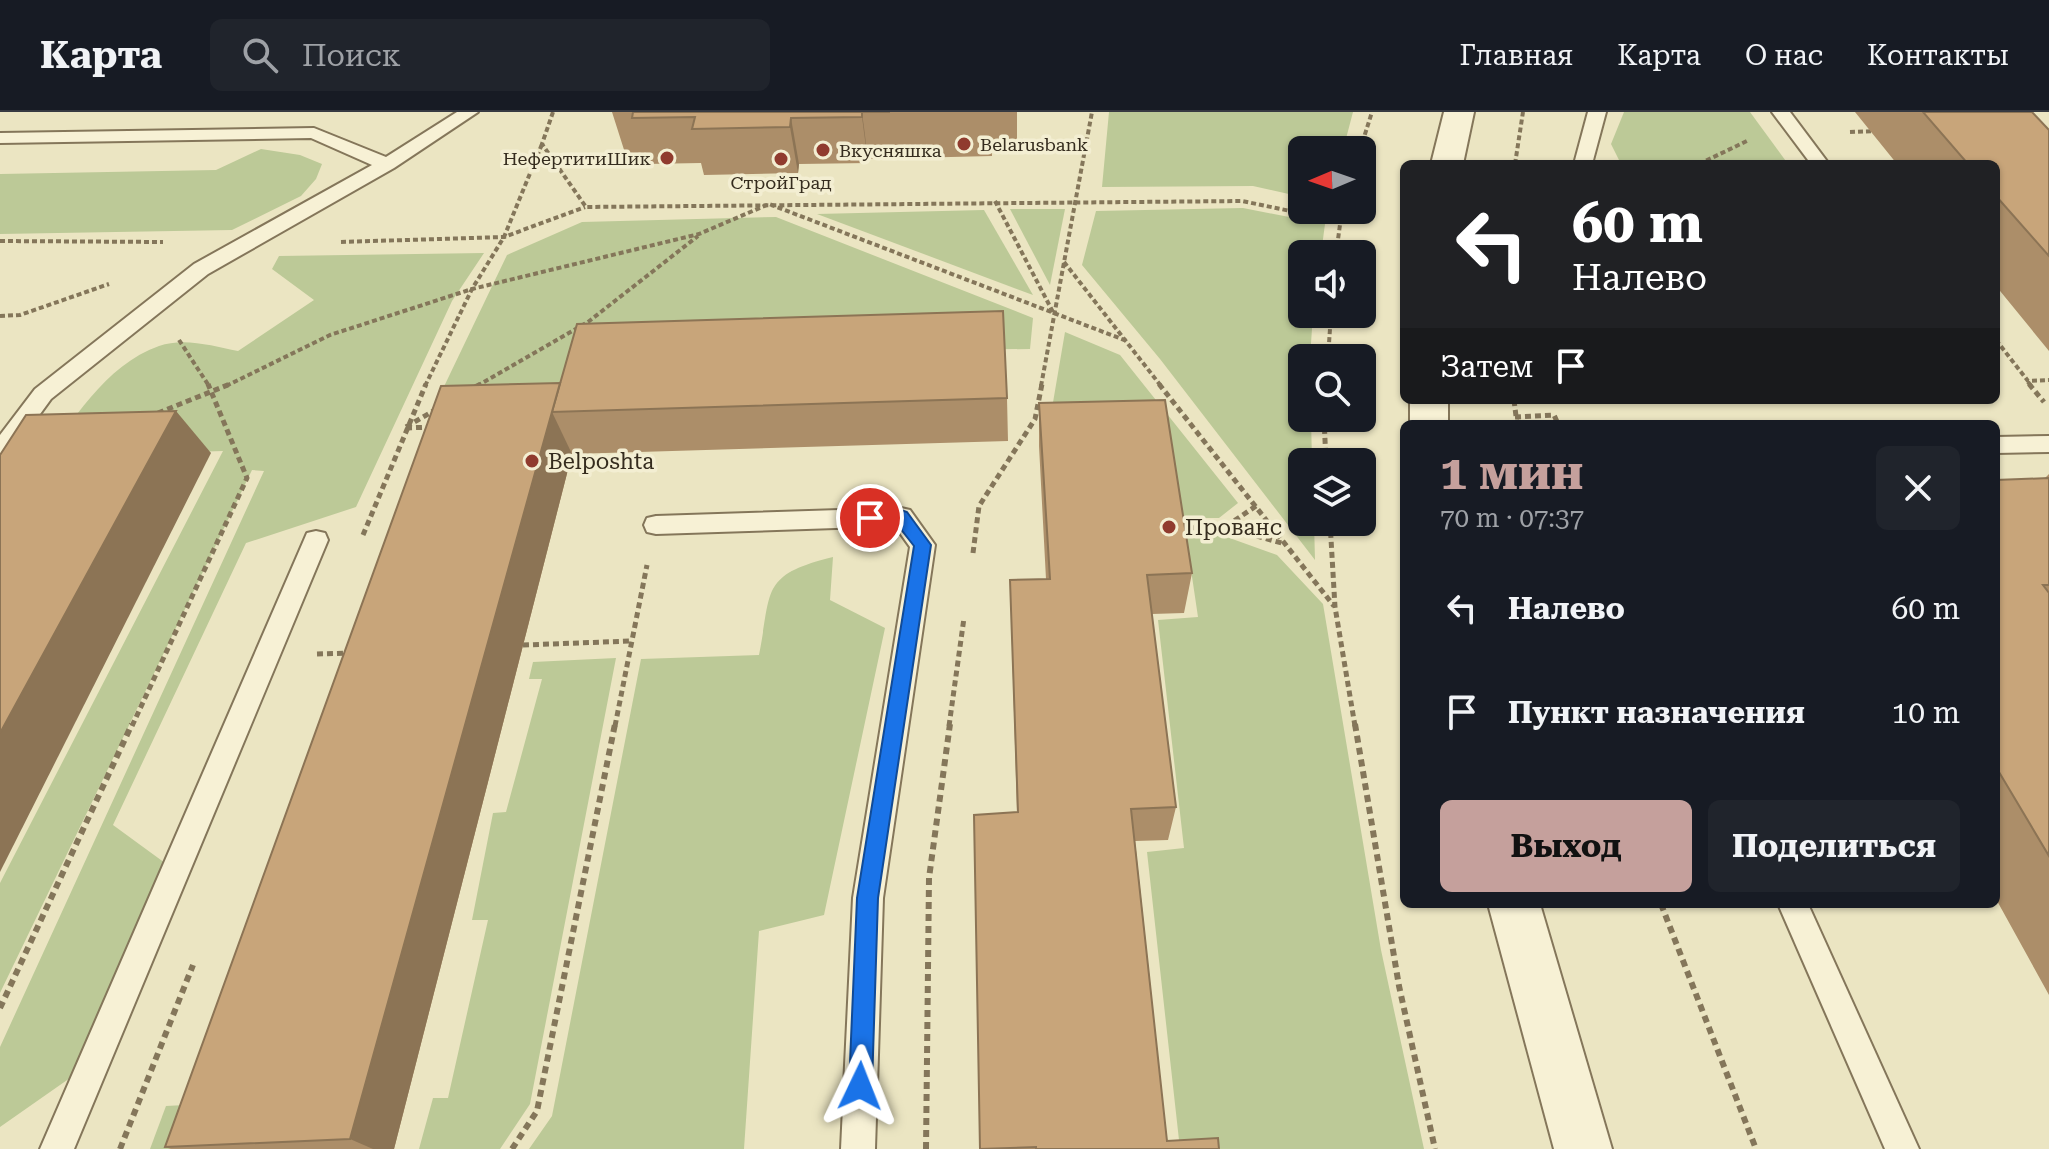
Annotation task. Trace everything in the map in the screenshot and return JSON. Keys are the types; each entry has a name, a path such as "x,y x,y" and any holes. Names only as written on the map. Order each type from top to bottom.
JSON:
{"street":[{"path":"1448,160 1459,112"},
{"path":"1515,908 1583,1149"}],"lane":[{"path":"0,452 43,394 201,269 387,164 469,112"},
{"path":"1584,160 1597,112"},
{"path":"1781,112 1817,160"},
{"path":"0,138 314,133 387,164"},
{"path":"2000,445 2049,444"},
{"path":"656,525 901,517 923,545 868,898 858,1149"},
{"path":"57,1149 316,540"},
{"path":"1795,908 1902,1149"}],"path":[{"path":"405,428 472,289 504,237 553,112"},
{"path":"970,568 979,506 1035,419 1092,112"},
{"path":"1364,136 1372,112"},
{"path":"1516,160 1523,112"},
{"path":"1836,132 1881,131"},
{"path":"1707,160 1753,138"},
{"path":"542,144 586,207"},
{"path":"504,237 586,207 1076,200 1242,201 1288,210"},
{"path":"995,201 1055,315"},
{"path":"154,414 213,392 330,335 472,289 699,234 769,204 1127,341"},
{"path":"470,390 588,322 699,234"},
{"path":"1064,262 1335,607"},
{"path":"0,316 20,315 110,283"},
{"path":"0,1008 247,478 213,392 164,317 160,301"},
{"path":"585,336 588,322"},
{"path":"2000,345 2049,409"},
{"path":"2028,381 2049,380"},
{"path":"1514,404 1516,420"},
{"path":"405,428 444,405"},
{"path":"1515,417 1554,415 1556,420"},
{"path":"405,428 437,427"},
{"path":"1225,527 1256,506"},
{"path":"512,1149 537,1111 656,525"},
{"path":"1172,528 1225,527 1286,544"},
{"path":"1331,536 1335,607 1399,986 1435,1149"},
{"path":"926,1149 929,878 964,614"},
{"path":"523,645 632,641"},
{"path":"316,654 361,652"},
{"path":"1663,908 1756,1149"}],"green space":[{"path":"1109,112 1353,112 1347,136 1288,136 1288,194 1253,186 1102,187"},
{"path":"1624,112 1750,112 1785,160 1619,160 1611,144"},
{"path":"261,149 300,155 322,164 316,179 301,196 232,230 0,234 0,174 216,170"},
{"path":"1243,208 1288,217 1288,224 1325,224 1323,240 1288,240 1288,328 1312,328 1311,344 1288,344 1288,432 1311,432 1312,448 1288,448 1288,525 1160,359 1082,265 1096,211"},
{"path":"1010,209 1065,209 1050,285"},
{"path":"984,210 1033,295 817,214"},
{"path":"776,217 1033,318 1030,349 592,353 573,417 427,422 507,255 582,222"},
{"path":"484,253 452,301 356,507 246,543 113,825 165,863 70,1078 0,1127 0,1047 264,471 252,470 0,993 0,883 223,451 62,456 39,467 91,397 122,367 140,355 178,342 238,351 314,300 272,269 279,256"},
{"path":"1065,332 1120,355 1238,503 1219,518 1184,518 1164,435 1050,420"},
{"path":"1186,536 1224,536 1277,555 1323,604 1381,950 1424,1149 1219,1149 1217,1138 1179,1140 1147,852 1184,848 1158,620 1198,617"},
{"path":"1296,536 1314,536 1315,560"},
{"path":"833,557 830,600 885,628 824,915 759,931 744,1149 529,1149 552,1116 641,659 759,655 774,588 792,571"},
{"path":"616,658 530,1104 500,1149 419,1149 433,1098 448,1098 488,920 472,920 493,813 506,812 542,679 529,679 533,662"},
{"path":"222,1103 209,1149 150,1149 166,1106"}],"building":[{"path":"633,112 862,112 862,117 791,118 790,127 692,129 695,117 632,118"},
{"path":"1923,112 2032,112 2049,130 2049,256 2000,201 2000,160 1965,160"},
{"path":"1003,311 1007,398 552,412 577,324"},
{"path":"560,383 350,1139 165,1147 441,386"},
{"path":"1165,400 1192,573 1147,575 1176,807 1131,809 1167,1141 1218,1138 1219,1149 980,1149 974,815 1018,812 1010,580 1050,579 1039,403"},
{"path":"176,411 0,733 0,455 26,415"},
{"path":"2049,478 2049,585 2043,585 2049,593 2049,856 2000,774 2000,480"}],"place":[{"name":"Belarusbank","path":"964,144"},
{"name":"Вкусняшка","path":"823,150"},
{"name":"НефертитиШик","path":"667,158"},
{"name":"СтройГрад","path":"781,159"},
{"name":"Belposhta","path":"532,461"},
{"name":"Прованс","path":"1169,527"}],"route":[{"path":"860,1086 868,898 923,545 901,517 870,518"}]}
